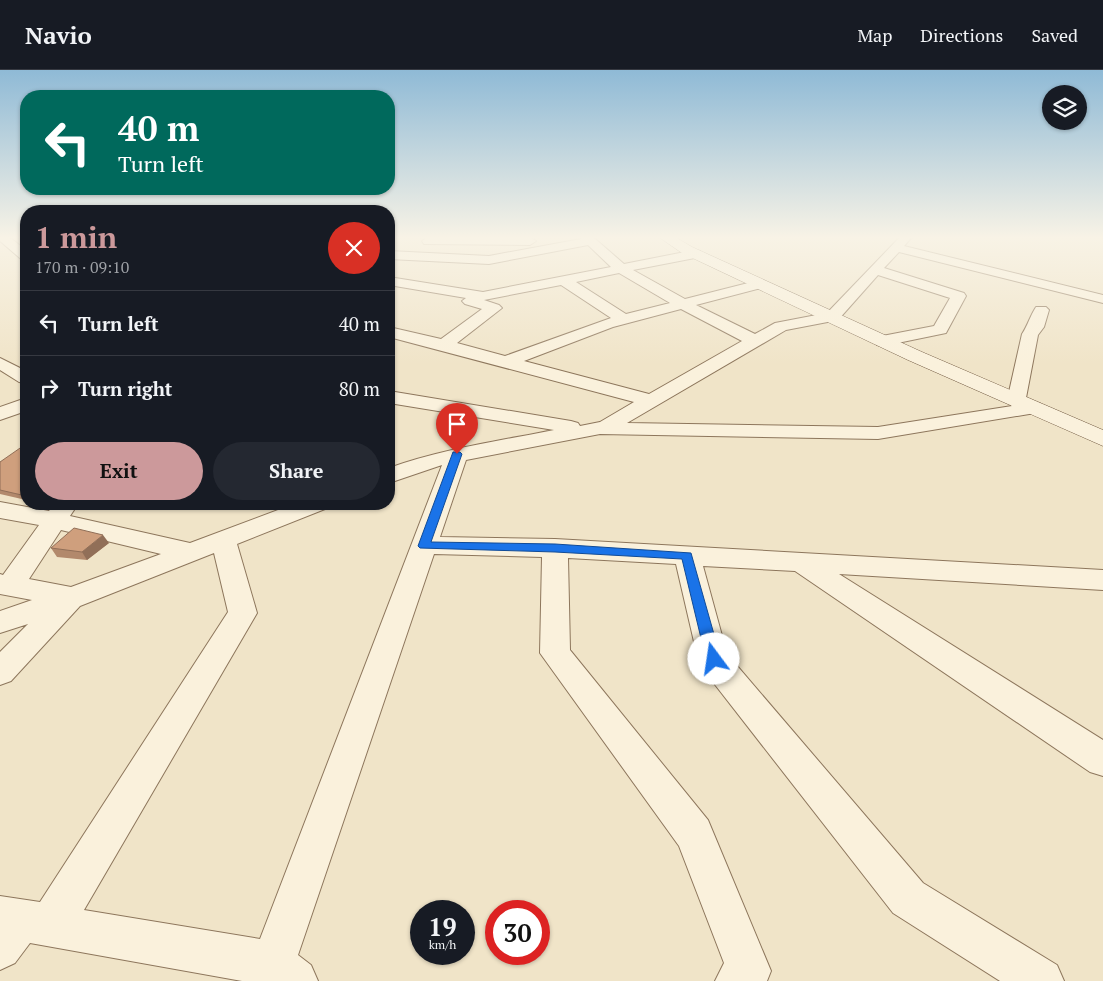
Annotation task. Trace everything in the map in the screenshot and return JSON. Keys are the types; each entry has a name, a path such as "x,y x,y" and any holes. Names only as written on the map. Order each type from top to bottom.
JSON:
{"main road":[{"path":"750,280 883,341 1103,438"}],"street":[{"path":"395,282 482,296 563,280 624,320"},
{"path":"640,280 756,341"},
{"path":"395,474 457,454 606,427 780,326 832,317 867,280"},
{"path":"883,341 940,330 960,296 907,280"},
{"path":"1034,280 1103,299"},
{"path":"408,284 494,308 444,345"},
{"path":"506,362 607,324 760,284"},
{"path":"395,398 593,430 878,433 1025,404 1030,334 1036,327 1041,310"},
{"path":"395,333 444,345 650,402"},
{"path":"0,363 20,375"},
{"path":"0,414 20,406"},
{"path":"223,540 243,613 18,928 277,975 457,454"},
{"path":"395,458 421,464"},
{"path":"0,510 60,512 191,552"},
{"path":"0,622 72,598 300,510"},
{"path":"60,512 5,585 72,598"},
{"path":"424,546 555,548 1103,580"},
{"path":"555,548 555,652 694,834 749,978"},
{"path":"687,556 714,659 908,898 1041,981"},
{"path":"801,562 1103,760"},
{"path":"0,672 72,598"}],"building":[{"path":"20,448 20,495 0,490 0,462"},
{"path":"74,528 103,535 82,552 51,548"}],"route":[{"path":"457,454 424,546 555,548 687,556 714,659"}]}
